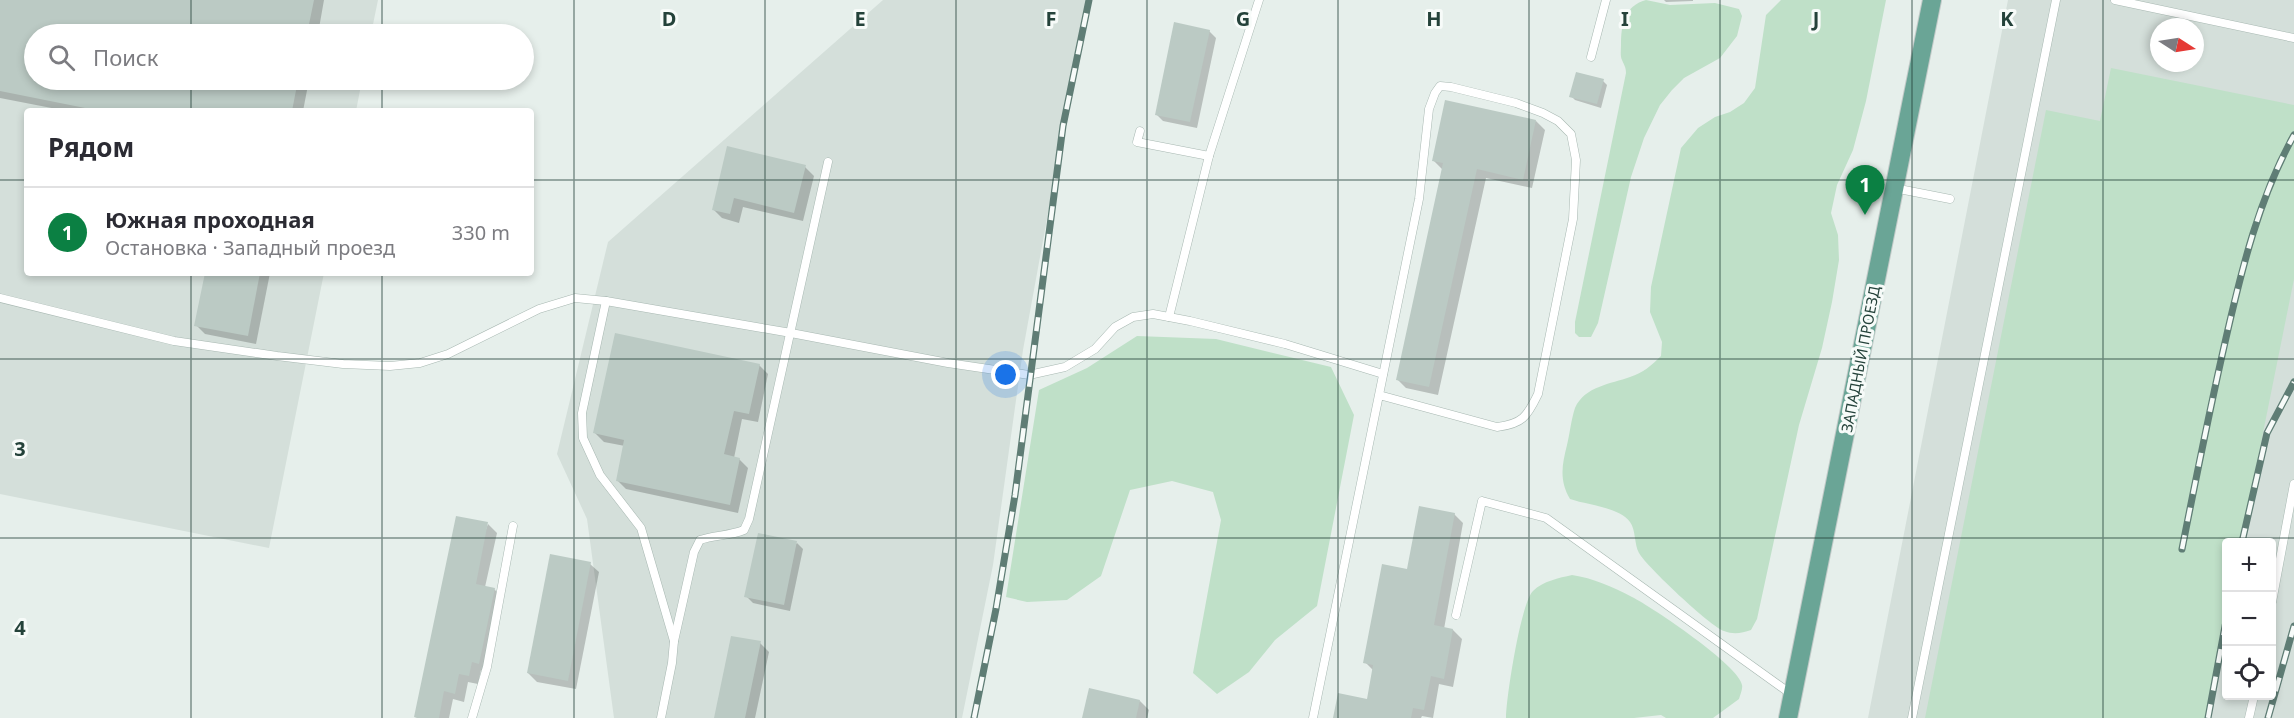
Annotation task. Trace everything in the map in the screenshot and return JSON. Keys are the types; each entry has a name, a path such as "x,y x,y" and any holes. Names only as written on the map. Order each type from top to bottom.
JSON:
{"main road":[{"name":"ЗАПАДНЫЙ ПРОЕЗД","path":"1788,718 1932,0"}],"lane":[{"path":"1169,317 1209,156 1259,0"},
{"path":"1591,57 1606,0"},
{"path":"1912,718 2056,0"},
{"path":"2115,0 2294,38"},
{"path":"1313,718 1383,374 1419,199 1429,109 1435,93 1440,86 1450,87 1516,103 1558,121 1571,134 1576,160 1573,219 1538,394 1529,413 1514,425 1497,427 1379,394"},
{"path":"1140,131 1137,142 1209,156"},
{"path":"661,718 674,641 694,552 700,540 711,536 733,535 744,530 749,519 828,162"},
{"path":"1894,188 1950,199"},
{"path":"0,298 174,341 288,357 390,366 420,363 448,354 539,309 575,298 606,301 948,363 1029,375 1065,367 1095,349 1115,327 1133,317 1153,314 1285,344 1383,374"},
{"path":"606,301 582,413 583,438 600,475 641,528 674,641"},
{"path":"2273,592 2294,484"},
{"path":"1456,615 1482,501 1546,518 1792,695"},
{"path":"472,718 487,667 513,526"},
{"path":"2249,718 2253,700"}],"shaded area":[{"path":"0,0 378,0 373,24 24,24 24,90 360,90 357,108 24,108 24,276 323,276 269,548 0,494"},
{"path":"883,0 1087,0 1023,350 993,565 962,718 614,718 587,519 557,454 608,242"},
{"path":"2008,0 2294,0 2294,718 1868,718"}],"green space":[{"path":"1646,0 1670,5 1715,3 1739,9 1742,16 1737,36 1720,58 1684,78 1660,105 1644,138 1631,177 1598,323 1591,337 1579,337 1575,333 1575,322 1626,73 1621,58 1623,24 1628,12"},
{"path":"1781,0 1886,0 1866,101 1853,150 1837,185 1831,213 1838,235 1839,260 1822,348 1799,425 1757,619 1751,630 1735,633 1724,631 1706,619 1653,570 1639,553 1632,525 1625,517 1611,510 1570,499 1564,485 1563,466 1575,408 1579,401 1592,390 1639,373 1661,356 1662,342 1650,312 1651,287 1681,148 1698,128 1744,103 1755,88 1766,15"},
{"path":"2111,68 2294,105 2294,279 2242,538 2222,538 2222,637 2206,718 1925,718 2046,110 2100,121"},
{"path":"1137,336 1216,339 1331,367 1354,415 1317,606 1275,640 1249,672 1217,694 1193,673 1221,520 1213,492 1172,481 1130,490 1101,576 1067,600 1027,602 1006,597 1039,390 1087,368"},
{"path":"1572,575 1610,586 1625,593 1657,612 1712,651 1738,676 1742,685 1739,699 1713,718 1666,718 1661,715 1634,718 1506,718 1515,651 1528,599 1541,585"}],"building":[{"path":"0,0 314,0 309,24 24,24 24,90 296,90 293,108 85,108 0,91"},
{"path":"1174,22 1210,30 1190,122 1155,115"},
{"path":"1576,72 1604,79 1597,104 1569,97"},
{"path":"1445,100 1536,120 1523,180 1477,169 1429,387 1396,380 1443,163 1432,161"},
{"path":"727,146 806,165 794,213 734,198 730,214 712,210"},
{"path":"204,276 259,276 248,336 194,326"},
{"path":"615,333 760,364 749,414 734,411 724,454 740,458 730,505 616,481 624,440 593,433"},
{"path":"1419,506 1455,513 1434,625 1453,629 1444,679 1431,676 1424,710 1413,708 1411,718 1333,718 1338,693 1367,699 1373,665 1363,663 1382,564 1407,569"},
{"path":"456,516 488,522 476,584 495,588 479,664 472,662 469,676 459,674 455,694 444,691 439,718 417,718 414,717"},
{"path":"758,533 797,541 784,605 744,597"},
{"path":"550,554 591,562 568,681 527,673"},
{"path":"731,636 761,641 745,718 714,718"},
{"path":"1089,688 1140,700 1136,718 1082,718"}],"railway":[{"path":"974,718 996,609 1015,495 1063,126 1089,0"},
{"path":"2182,549 2220,364 2245,260 2261,208 2294,135"},
{"path":"2243,538 2267,433 2294,382"},
{"path":"2268,718 2294,626"},
{"path":"2208,718 2222,643"}],"place":[{"name":"Южная проходная","path":"1865,215"}]}
